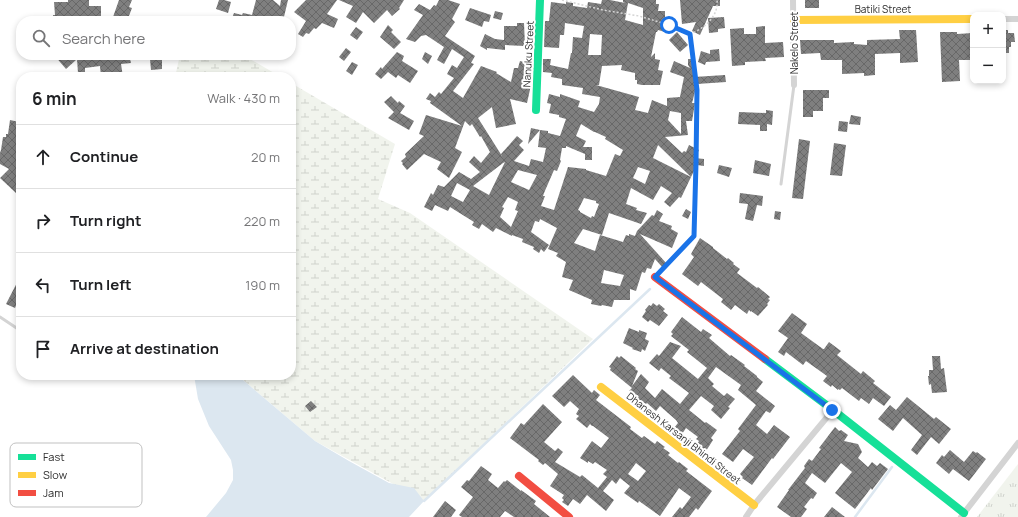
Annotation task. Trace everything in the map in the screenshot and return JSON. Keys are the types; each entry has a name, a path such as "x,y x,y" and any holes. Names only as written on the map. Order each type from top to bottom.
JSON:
{"street":[{"name":"Nanuku Street","path":"536,110 540,0"},
{"name":"Nakelo Street","path":"793,0 794,85"},
{"name":"Batiki Street","path":"794,20 970,19"},
{"path":"1006,19 1018,19"},
{"path":"655,277 832,410 963,515 1018,443"},
{"name":"Dhanesh Karsanji Bhindi Street","path":"601,388 754,505"},
{"path":"746,517 754,505 832,410"},
{"path":"519,476 569,517"}],"lane":[{"path":"781,184 794,85"},
{"path":"0,318 16,328"}],"path":[{"path":"562,0 603,10 639,16 669,25 690,34 699,31 712,20 718,6 717,0"},
{"path":"655,277 694,236 697,90 690,34"}],"green space":[{"path":"179,60 252,60 272,72 176,72"},
{"path":"296,86 395,144 378,199 410,213 593,339 424,501 315,441 243,380 296,380"},
{"path":"1018,464 1018,517 977,517"}],"shaded area":[{"path":"195,380 243,380 315,441 389,483 414,488 424,501 409,517 206,517 226,493 233,480 233,470 231,460 209,426 198,399"}],"building":[{"path":"68,0 89,0 89,6 101,6 101,16 53,16 55,15 54,2 68,2"},
{"path":"119,0 132,0 129,7 132,8 129,16 113,16"},
{"path":"219,0 231,2 228,13 216,9"},
{"path":"256,0 273,0 280,6 281,0 288,0 284,16 233,16 234,13 252,15"},
{"path":"306,0 337,0 327,14 338,19 334,28 322,23 316,29 314,28 309,34 306,33 303,37 298,34 306,21 294,12"},
{"path":"339,0 404,0 399,8 400,9 392,16 387,10 374,23 363,12 356,23 346,17 353,6"},
{"path":"439,0 448,0 460,4 452,19 455,22 445,36 475,56 471,63 474,64 453,91 463,98 481,66 497,72 496,73 511,82 514,68 518,68 520,61 529,63 525,82 531,85 527,103 510,99 516,124 496,128 492,107 478,118 502,156 501,154 517,136 523,141 519,145 524,150 514,161 529,166 531,159 543,162 546,148 538,147 540,130 548,131 548,133 560,136 566,119 559,117 559,115 549,113 551,104 547,103 549,94 560,97 560,94 580,101 578,107 594,112 599,104 600,97 582,94 583,88 562,85 562,79 551,77 552,73 543,72 543,59 551,59 550,65 568,69 572,53 573,37 582,38 584,26 565,23 564,35 560,35 559,48 544,47 545,21 549,21 551,2 566,4 566,2 573,3 573,6 587,8 588,2 601,4 602,0 625,3 623,0 656,0 656,4 659,4 658,11 665,11 665,32 658,30 656,32 651,57 655,53 655,59 660,60 658,70 663,71 660,85 637,84 637,80 635,80 635,73 621,70 622,65 602,66 599,85 596,85 639,97 635,110 648,113 652,100 667,106 667,98 680,97 684,77 670,72 674,61 690,68 688,65 688,59 694,59 694,77 725,75 726,82 697,84 692,103 695,103 692,121 686,121 688,135 665,137 682,153 684,151 686,152 689,145 699,150 695,158 704,159 704,166 697,165 681,198 679,197 670,207 664,202 672,193 661,186 653,200 631,188 626,204 637,208 636,210 647,213 641,224 609,213 602,235 583,229 574,243 595,251 600,235 623,242 626,235 629,236 629,234 635,236 637,231 652,215 654,216 657,210 663,214 659,221 672,226 671,229 678,233 672,248 640,234 667,264 663,268 655,259 651,269 647,268 645,273 642,272 636,291 630,289 630,300 614,300 612,307 601,306 591,304 592,300 569,290 573,280 562,277 566,262 556,256 558,253 548,249 557,228 540,219 539,222 535,221 531,232 549,245 544,252 541,249 539,253 533,249 534,247 522,242 523,239 512,236 496,228 493,232 482,224 479,229 472,225 474,222 450,207 448,211 435,205 432,211 424,207 431,193 433,195 438,185 444,187 459,172 471,179 480,172 469,162 474,156 481,163 490,152 472,124 470,126 465,121 455,148 462,152 449,178 437,169 441,162 424,154 407,170 402,164 403,163 401,161 406,157 405,154 424,136 419,134 426,115 462,126 430,103 431,101 426,99 430,93 435,97 439,92 441,94 454,78 447,74 452,65 457,68 464,57 452,49 444,64 437,60 444,47 426,35 421,36 415,42 406,39 423,15 414,10 419,4 430,10 434,5 436,6","holes":["628,3 643,8 643,25 625,20","590,34 602,35 601,55 588,55","670,111 681,113 681,134 668,120","581,124 606,137 605,139 623,150 620,156 615,154 606,176 586,169 568,167 554,210 541,206 545,196 543,196 544,193 554,170 557,171 561,161 562,148 566,148 566,146 585,154 585,160 592,160 592,147 583,147 586,141 576,136","658,145 691,177 653,158","505,162 489,195 473,186 503,163","638,167 650,171 645,184 633,178","518,170 537,175 529,190 511,182","457,183 470,190 463,202 451,196","508,197 518,202 515,210 518,211 511,227 500,217 504,208 502,207","584,198 596,201 596,203 599,204 594,217 592,216 591,218 578,210","604,270 624,275 620,286 601,283"]},
{"path":"680,0 720,0 720,6 713,6 700,35 692,31 696,22 682,24"},
{"path":"805,0 819,0 819,8 805,8"},
{"path":"470,8 491,15 489,22 484,21 482,27 465,20"},
{"path":"495,11 503,13 501,20 493,18"},
{"path":"724,17 725,28 718,29 718,32 709,33 708,18"},
{"path":"517,23 524,23 525,46 505,45 505,50 487,48 487,50 480,46 485,34 495,39 504,40 504,26 517,26"},
{"path":"388,25 393,30 391,32 401,42 394,49 380,37"},
{"path":"765,26 765,43 783,42 784,57 765,58 766,61 745,62 745,65 732,66 730,29 744,28 744,34 756,34 756,27"},
{"path":"356,27 363,32 357,40 350,35"},
{"path":"899,30 916,30 918,62 900,63 900,53 875,54 875,75 864,76 864,73 842,74 842,60 821,60 820,53 801,54 800,40 834,40 834,43 854,42 854,44 867,45 867,40 900,39"},
{"path":"1006,30 1008,30 1008,33 1014,33 1015,42 1011,42 1009,53 1006,53"},
{"path":"677,32 688,45 680,52 669,40"},
{"path":"940,32 957,32 957,34 970,33 970,60 959,60 960,81 942,82"},
{"path":"346,48 351,52 344,61 339,57"},
{"path":"719,49 720,61 706,62 705,65 698,62 701,51 710,54 710,50"},
{"path":"397,52 404,56 402,61 418,71 410,83 398,75 396,78 388,72 381,79 375,74 381,67 382,69"},
{"path":"425,52 432,56 428,64 422,59"},
{"path":"58,60 76,60 66,69"},
{"path":"77,60 130,60 131,63 121,64 122,72 101,72 100,66 85,68 85,72 78,72"},
{"path":"150,60 162,60 162,69 151,70"},
{"path":"352,62 358,65 352,75 346,71"},
{"path":"803,90 829,90 829,98 823,98 823,111 813,111 813,117 803,117"},
{"path":"391,96 398,103 399,101 405,106 400,113 414,121 409,130 388,118 394,112 384,102"},
{"path":"766,110 773,111 772,125 767,124 767,131 760,131 760,125 738,124 739,112 766,113"},
{"path":"851,115 861,117 860,125 849,124"},
{"path":"10,120 16,121 16,193 0,178 9,169 0,164 0,153 3,137 6,137 6,134 8,134"},
{"path":"839,121 848,122 847,132 838,131"},
{"path":"531,128 540,130 528,144"},
{"path":"799,139 810,141 803,199 792,198"},
{"path":"834,143 846,145 842,176 830,175"},
{"path":"755,160 771,164 769,176 753,173"},
{"path":"719,165 732,168 729,177 717,173"},
{"path":"740,193 763,196 762,206 757,205 753,221 745,219 748,204 739,203"},
{"path":"686,209 691,212 688,219 682,216"},
{"path":"775,211 781,212 780,220 774,219"},
{"path":"700,238 734,263 733,264 740,269 737,273 770,297 768,299 770,300 767,304 768,305 758,316 749,310 747,314 735,305 731,310 721,302 723,299 701,282 698,286 682,274 694,257 691,254"},
{"path":"16,285 15,308 6,304"},
{"path":"653,303 657,306 659,304 665,309 663,311 668,315 659,326 650,320 648,322 642,317 646,311 645,310"},
{"path":"792,313 807,324 801,333 823,349 829,342 841,351 837,355 861,374 863,371 875,381 873,383 891,397 884,406 873,398 869,404 861,398 859,401 842,388 838,390 832,385 831,387 823,381 827,376 806,361 803,365 786,352 784,356 778,352 788,338 778,331"},
{"path":"682,317 701,332 703,329 712,335 709,338 730,356 731,355 745,365 744,366 763,382 756,391 775,406 770,413 766,411 756,425 767,434 774,425 790,437 752,485 742,478 743,477 740,474 754,457 743,449 733,462 722,454 740,431 738,429 756,405 738,390 741,385 716,367 708,378 714,384 712,386 724,396 727,393 735,399 728,407 730,408 721,419 711,410 714,406 701,396 689,410 705,423 706,422 717,430 711,438 713,440 706,451 697,444 699,441 696,439 698,437 686,428 682,434 674,428 678,423 676,420 660,406 656,411 647,403 645,405 629,391 632,388 610,370 611,368 609,367 617,356 619,358 621,356 638,371 632,386 641,374 649,382 645,388 655,398 662,389 680,404 689,393 669,378 671,376 661,368 659,371 649,363 657,354 659,356 670,342 681,346 672,358 698,379 707,368 687,352 689,350 671,336 673,334 671,332"},
{"path":"629,328 647,333 645,339 649,341 645,351 642,349 641,352 632,349 633,348 623,343"},
{"path":"932,356 940,356 941,369 944,368 947,392 932,393 928,376 929,370 933,370"},
{"path":"573,375 592,393 594,390 600,395 596,400 631,427 630,429 642,438 644,436 655,444 657,441 665,447 663,448 670,453 668,455 688,469 686,471 712,491 698,510 696,508 689,517 672,517 680,507 682,509 691,497 679,488 660,516 639,501 638,503 624,493 630,486 620,478 616,484 612,480 603,491 614,500 606,511 587,495 580,504 573,499 568,506 562,502 564,500 562,498 564,495 550,486 558,474 545,463 543,465 538,461 539,460 510,438 521,423 524,425 543,404 562,422 544,442 555,451 558,448 563,452 555,462 580,477 582,475 598,488 607,477 603,474 607,470 595,462 593,464 588,461 588,463 580,458 592,441 601,448 609,438 590,424 587,428 576,419 579,416 576,414 579,409 570,401 564,407 552,396","holes":["636,463 646,471 638,481 628,474"]},
{"path":"907,397 934,419 936,417 951,429 939,444 931,437 917,455 911,450 922,435 903,418 893,431 878,419 890,405 896,410"},
{"path":"311,401 317,407 310,412 305,406"},
{"path":"835,427 839,431 841,430 848,435 844,441 858,444 862,452 858,458 868,467 872,462 877,466 880,463 888,469 855,509 835,493 852,472 841,463 825,483 812,473 805,483 817,493 804,507 807,509 801,517 791,517 777,507 805,468 804,466 809,459 812,461 821,449 819,448"},
{"path":"950,450 964,462 973,451 976,453 977,452 986,459 969,481 953,469 949,474 936,463 942,455 944,457"},
{"path":"481,466 492,474 488,480 498,488 504,481 505,482 507,480 536,501 534,504 550,517 514,517 505,511 500,517 462,517 459,515 473,497 461,487 467,480 469,481"},
{"path":"445,501 456,510 451,517 433,517"},
{"path":"832,507 845,517 824,517"}],"waterway":[{"path":"424,501 650,289"},
{"path":"855,517 892,467"}],"traffic: fast":[{"path":"536,110 540,0"},
{"path":"765,359 833,410 964,513"}],"traffic: slow":[{"path":"794,20 970,19"},
{"path":"601,387 754,505"}],"traffic: jam":[{"path":"655,277 765,359"},
{"path":"519,476 569,517"}],"route":[{"path":"669,25 690,34 697,90 694,236 655,277 832,410"}]}
